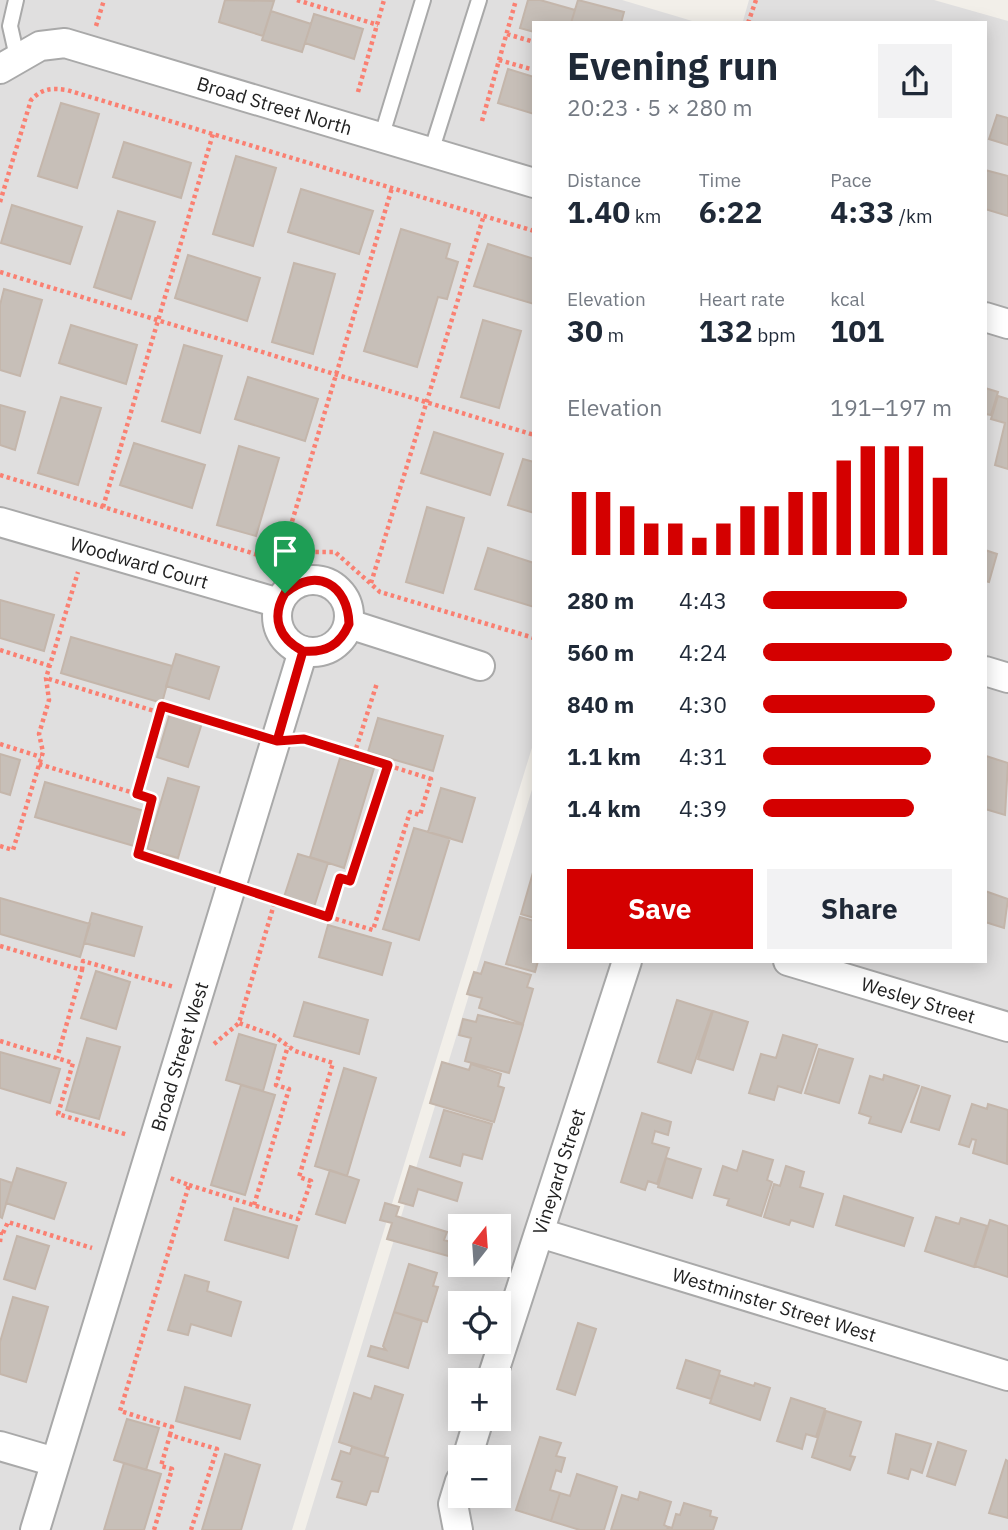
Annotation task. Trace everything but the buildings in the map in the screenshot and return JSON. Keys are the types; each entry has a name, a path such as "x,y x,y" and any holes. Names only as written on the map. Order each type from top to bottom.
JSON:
{"street":[{"name":"Broad Street North","path":"9,63 40,46 65,44 532,182"},
{"path":"987,318 1008,324"},
{"name":"Woodward Court","path":"0,522 279,603"},
{"path":"305,581 328,584 345,600 349,624 337,643 327,650 303,651 284,638 278,626 279,603 285,593 305,581"},
{"path":"349,624 480,666"},
{"name":"Broad Street West","path":"35,1530 303,651"},
{"path":"987,672 1008,678"},
{"name":"Vineyard Street","path":"495,1368 626,963"},
{"name":"Wesley Street","path":"795,963 1008,1027"},
{"name":"Westminster Street West","path":"540,1233 1008,1376"},
{"path":"0,1446 55,1462"},
{"path":"454,1508 458,1530"}],"lane":[{"path":"9,63 10,26 16,0"},
{"path":"381,138 423,0"},
{"path":"431,152 479,0"}],"path":[{"path":"297,0 378,25"},
{"path":"358,92 384,0"},
{"path":"482,121 516,0"},
{"path":"749,21 757,0"},
{"path":"507,34 532,41"},
{"path":"499,60 532,70"},
{"path":"0,202 31,100 40,91 67,90 532,229"},
{"path":"103,507 213,134"},
{"path":"282,555 392,188"},
{"path":"371,583 484,215"},
{"path":"0,272 532,434"},
{"path":"0,475 271,559 316,550 335,552 380,592 532,637"},
{"path":"0,846 12,850 41,757 39,734 49,700 46,678 85,548"},
{"path":"0,650 50,666"},
{"path":"46,678 161,713"},
{"path":"354,755 377,683"},
{"path":"39,764 152,799 138,854 231,887 373,930 410,812 420,815 431,779 304,739 277,741 162,706 137,794"},
{"path":"0,744 41,757"},
{"path":"328,917 340,878 350,881 388,765"},
{"path":"209,1048 239,1023 275,901"},
{"path":"0,946 82,970"},
{"path":"57,1058 83,961 197,993"},
{"path":"174,1166 170,1179 298,1219 310,1181 299,1178 333,1063 288,1046 273,1035 239,1023"},
{"path":"0,1041 73,1063 58,1114 153,1142"},
{"path":"254,1205 289,1088 276,1085 288,1046"},
{"path":"154,1530 172,1469 161,1466 172,1427 120,1411 189,1185"},
{"path":"0,1242 1,1232 8,1222 119,1256"},
{"path":"170,1435 217,1449 191,1530"}],"shaded area":[{"path":"0,0 622,0 692,21 532,21 532,748 292,1530 0,1530"},
{"path":"749,0 934,0 1008,21 1008,1530 305,1530 532,790 532,963 987,963 987,21 743,21"}],"route":[{"path":"285,593 279,603 278,626 284,638 303,651 277,741 162,706 137,794 152,799 138,854 328,917 340,878 350,881 388,765 304,739 277,741 286,710 303,651 327,650 337,643 349,624 349,611 345,600 338,590 328,584 317,580 305,581 294,585 285,593"}]}
